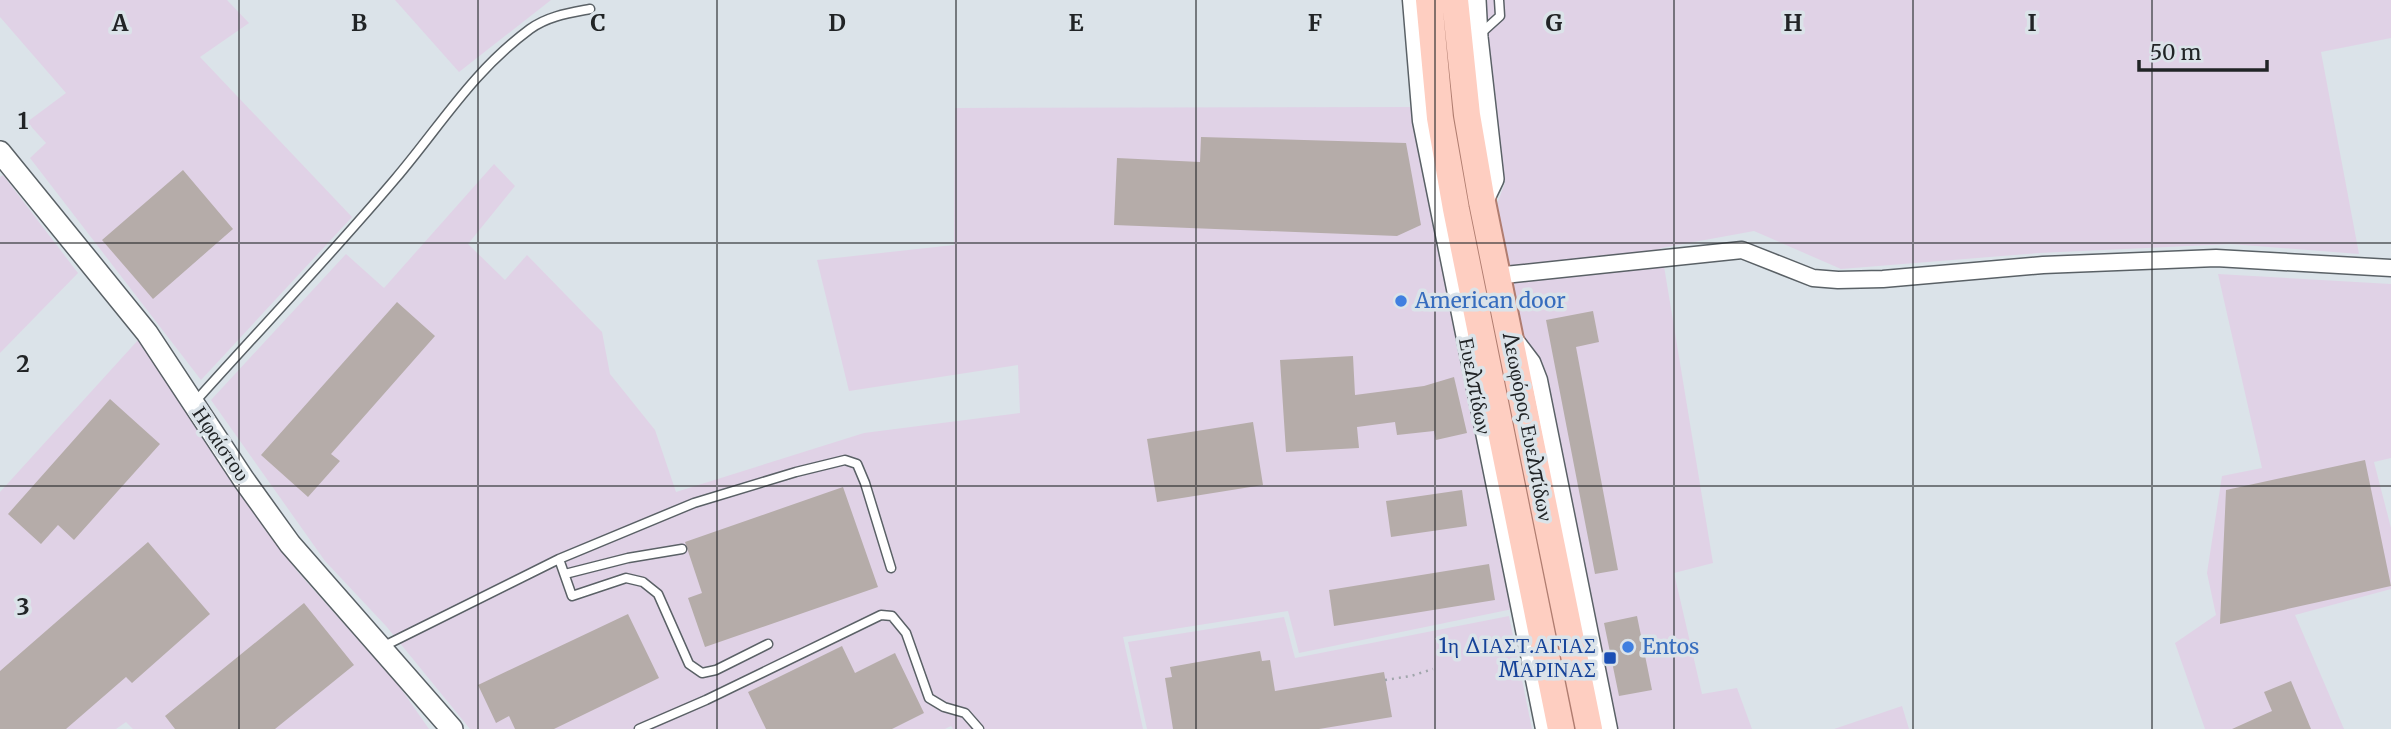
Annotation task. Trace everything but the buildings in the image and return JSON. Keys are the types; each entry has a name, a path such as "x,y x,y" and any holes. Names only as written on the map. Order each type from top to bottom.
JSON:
{"main road":[{"name":"Λεωφόρος Ευελπίδων","path":"1429,0 1431,119 1542,681 1561,729"},
{"name":"Λεωφόρος Ευελπίδων","path":"1455,0 1467,116 1495,276 1589,729"}],"street":[{"path":"1411,0 1431,119"},
{"path":"1475,0 1493,179 1482,202"},
{"name":"Ηφαίστου","path":"0,152 147,333 282,533 452,729"},
{"path":"1495,276 1742,250 1813,278 1838,280 1883,279 2043,265 2216,258 2391,268"},
{"name":"Ευελπίδων","path":"1508,330 1532,362 1539,380 1609,729"},
{"path":"1542,681 1544,729"}],"lane":[{"path":"1477,37 1500,16 1499,0"},
{"path":"194,403 397,178 459,96 482,71 532,28 552,17 590,9"},
{"path":"380,648 559,559 694,503 845,460 857,464 891,568"},
{"path":"565,574 628,558 682,549"},
{"path":"559,559 572,596 626,578 643,582 657,594 689,664 702,674 716,670 768,644"},
{"path":"639,729 706,700 881,615 892,616 906,633 929,698 944,707 965,713 979,729"}],"path":[{"path":"1385,680 1433,669"}],"shaded area":[{"path":"0,0 227,0 249,23 200,57 352,217 201,380 30,158 46,143 27,122 66,93 0,17"},
{"path":"395,0 551,0 459,72"},
{"path":"1481,0 2391,0 2391,38 2321,52 2359,254 2231,244 2039,253 1841,269 1754,231 1661,248 1713,563 1674,573 1702,694 1737,688 1752,729 1614,729 1495,209 1505,183"},
{"path":"1427,107 1527,606 1299,653 1288,611 1123,637 1143,729 953,729 951,726 945,729 470,729 386,626 325,561 211,400 346,254 384,288 494,164 515,186 468,244 505,280 527,255 602,332 610,374 655,430 676,492 864,433 1020,413 1018,365 849,391 817,260 954,245 955,108"},
{"path":"3,175 78,273 0,353 0,177"},
{"path":"2218,274 2391,284 2391,458 2374,462 2391,528 2391,589 2295,615 2344,729 2205,729 2175,643 2216,615 2207,573 2222,476 2262,468"},
{"path":"139,339 297,571 399,686 429,729 133,729 126,722 116,729 0,729 0,492"},
{"path":"1509,616 1532,729 1147,729 1128,642 1284,617 1295,658"},
{"path":"1902,706 1909,729 1834,729"}],"place":[{"name":"American door","path":"1401,301"},
{"name":"Entos","path":"1628,647"},
{"name":"1η ΔΙΑΣΤ.ΑΓΙΑΣ ΜΑΡΙΝΑΣ","path":"1610,658"}]}
